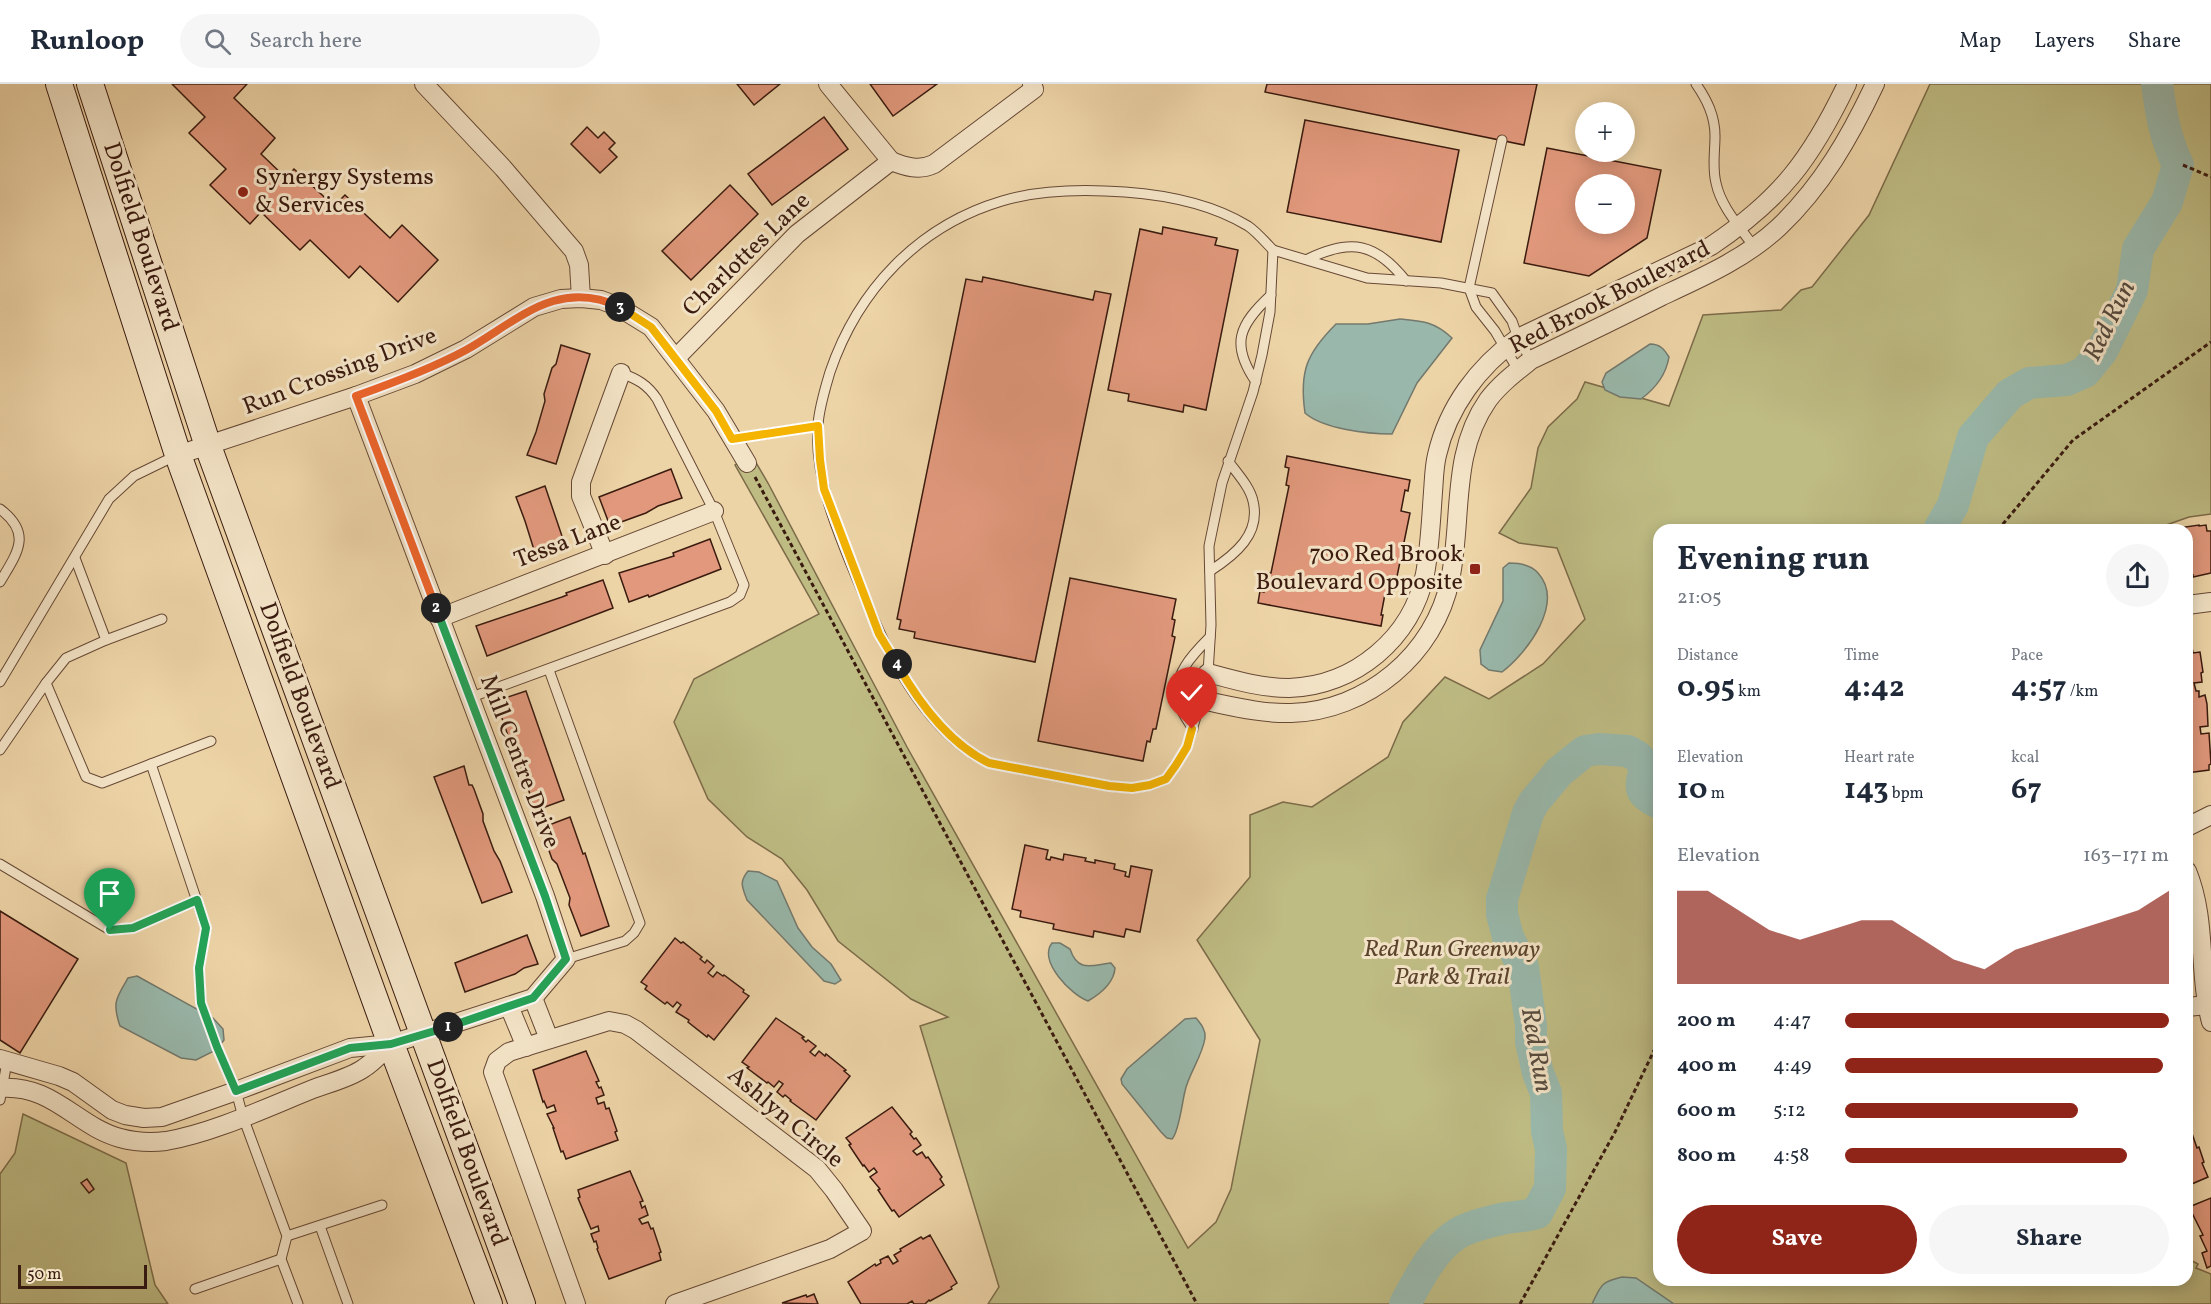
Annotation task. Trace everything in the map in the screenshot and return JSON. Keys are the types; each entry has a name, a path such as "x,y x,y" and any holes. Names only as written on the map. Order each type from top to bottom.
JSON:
{"main road":[{"name":"Dolfield Boulevard","path":"59,84 178,455 391,1044 489,1304"},
{"name":"Dolfield Boulevard","path":"90,84 208,446 522,1304"}],"street":[{"path":"424,84 503,168 574,251 579,265 581,298"},
{"path":"828,84 891,161 915,168 927,168 934,164 1033,86"},
{"name":"Red Brook Boulevard","path":"1208,673 1268,687 1290,688 1328,682 1351,672 1374,657 1407,621 1418,598 1428,552 1436,457 1456,406 1471,382 1512,343 1711,246 1740,227 1760,211 1800,167 1817,143 1847,84"},
{"name":"Red Brook Boulevard","path":"1201,700 1265,711 1290,713 1314,711 1341,704 1366,693 1390,677 1411,657 1427,635 1441,609 1454,558 1461,466 1466,444 1477,418 1489,399 1525,365 1722,267 1777,229 1798,209 1820,181 1856,124 1875,84"},
{"name":"Charlottes Lane","path":"676,358 797,234 891,161"},
{"name":"Run Crossing Drive","path":"178,455 415,374 466,350 534,307 561,299 581,298 601,300 633,314 651,327 716,411 747,463"},
{"path":"604,555 581,496 581,482 621,373"},
{"name":"Mill Centre Drive","path":"356,396 545,896 566,959"},
{"name":"Tessa Lane","path":"439,618 714,511"},
{"path":"2193,604 2211,602"},
{"path":"1201,700 1208,673"},
{"path":"2193,824 2211,815"},
{"path":"2193,893 2198,912 2209,1014 2193,1009"},
{"path":"4,1061 25,1065 73,1082 112,1110 125,1115 144,1118 162,1117 350,1048 391,1044 533,998 566,959"},
{"path":"533,998 549,1039"},
{"path":"510,1006 525,1047"},
{"name":"Ashlyn Circle","path":"576,1304 494,1080 494,1067 496,1061 509,1052 609,1021 625,1024 636,1030 817,1169 862,1231 830,1249 675,1304"},
{"path":"1,1092 17,1088 50,1098 102,1132 122,1139 141,1142 164,1141 185,1137 243,1117 363,1069 391,1044"}],"lane":[{"path":"1696,84 1707,100 1712,117 1715,134 1713,162 1720,198 1754,247"},
{"path":"1503,140 1469,288 1476,307 1495,331 1512,343 1525,365"},
{"path":"1201,700 1187,747 1166,779 1132,788 1109,786 989,763 973,755 952,738 928,711 902,674 879,634 824,489 818,426 825,388 837,353 852,321 872,289 900,259 926,237 964,216 1001,201 1029,194 1057,191 1144,194 1212,210 1249,227 1273,250 1367,278 1441,283 1492,294 1512,321 1512,343 1525,365"},
{"path":"1308,259 1342,246 1361,248 1380,255 1406,281"},
{"path":"1208,673 1209,546 1228,461 1256,382 1262,356 1271,295 1273,250"},
{"path":"1256,382 1246,368 1241,354 1241,337 1247,321 1271,295"},
{"path":"469,698 730,602 740,595 744,585 714,511 649,387 621,373"},
{"path":"732,439 818,426"},
{"path":"0,682 109,499 134,476 178,455"},
{"path":"1210,571 1228,560 1241,548 1249,535 1254,516 1253,500 1228,461"},
{"path":"0,509 12,520 21,538 15,557 0,582"},
{"path":"75,558 106,639"},
{"path":"0,750 66,658 106,639 162,619"},
{"path":"1192,729 1178,702 1179,681 1189,659 1210,637"},
{"path":"549,670 640,923 634,933 625,940 566,959"},
{"path":"46,683 86,777 102,783 211,741"},
{"path":"151,764 206,928 199,968 201,1003 236,1091 243,1117 287,1236 281,1259 298,1304"},
{"path":"0,864 110,930 133,928 197,900"},
{"path":"1,1092 4,1061"},
{"path":"287,1236 382,1205"},
{"path":"320,1226 348,1304"},
{"path":"195,1289 281,1259"}],"path":[{"path":"2183,165 2211,177"},
{"path":"2003,524 2073,440 2211,342"},
{"path":"747,463 1197,1304"},
{"path":"1520,1304 1615,1132 1653,1053"}],"green space":[{"name":"Red Run Greenway Park & Trail","path":"1930,84 2211,84 2211,514 2189,517 2169,524 1653,524 1653,1286 2193,1286 2193,1261 2198,1264 2196,1268 2211,1274 2211,1304 988,1304 999,1287 920,1026 948,1017 911,999 838,941 807,890 782,859 747,837 708,799 674,722 694,679 819,614 735,465 751,454 768,483 907,747 1188,1248 1216,1222 1231,1189 1260,1040 1197,940 1250,877 1250,815 1283,802 1312,807 1388,757 1403,722 1445,677 1489,699 1543,664 1585,619 1557,548 1519,543 1499,533 1531,488 1538,448 1548,427 1577,399 1585,382 1669,406 1703,315 1781,310 1801,290 1812,287 1869,215"},
{"path":"23,1114 126,1163 155,1285 168,1304 0,1304 0,1174 15,1153"}],"shaded area":[{"path":"1400,319 1428,323 1452,338 1417,383 1392,434 1359,432 1334,427 1305,413 1303,385 1307,364 1318,344 1336,324 1368,324"},
{"path":"1650,344 1661,348 1669,357 1660,381 1641,399 1620,397 1605,390 1602,382 1606,373"},
{"path":"1509,563 1525,565 1535,570 1545,585 1547,598 1540,627 1522,653 1502,672 1489,670 1481,664 1480,650 1503,601 1503,568"},
{"path":"748,871 759,872 777,881 798,928 812,947 831,964 841,980 835,984 824,981 747,900 742,885 743,878"},
{"path":"1052,943 1060,943 1070,949 1073,957 1081,965 1111,963 1115,968 1109,983 1088,1001 1081,998 1065,985 1053,968 1049,959"},
{"path":"137,976 213,1018 223,1029 224,1040 216,1050 196,1060 181,1058 120,1026 116,1001 128,978"},
{"path":"1196,1018 1205,1032 1205,1038 1187,1084 1177,1130 1172,1139 1167,1138 1122,1084 1121,1079 1127,1069 1185,1019"},
{"path":"1622,1277 1636,1278 1674,1304 1592,1304 1602,1285"}],"building":[{"path":"172,84 247,84 234,98 275,138 261,154 286,178 294,169 334,206 345,195 390,238 402,225 438,260 398,302 360,266 349,278 310,240 300,250 261,212 250,224 210,185 226,169 189,133 205,117"},
{"path":"737,84 780,84 754,105"},
{"path":"870,84 937,84 893,116"},
{"path":"1267,84 1537,84 1524,145 1265,92"},
{"path":"824,117 848,149 772,205 748,174"},
{"path":"1305,120 1459,150 1441,242 1287,212"},
{"path":"587,127 598,138 604,132 615,143 609,149 617,157 600,173 571,144"},
{"path":"1547,148 1575,153 1575,162 1620,162 1661,170 1647,238 1589,276 1524,263"},
{"path":"730,185 758,214 691,280 662,251"},
{"path":"1163,227 1217,238 1215,245 1238,250 1206,410 1184,405 1183,412 1128,401 1129,394 1108,390 1140,229 1162,234"},
{"path":"983,277 1093,300 1095,291 1111,294 1035,662 914,638 915,632 899,629 901,620 897,619 966,279 982,282"},
{"path":"561,345 590,354 556,464 527,455 545,401 544,394 552,368 556,364"},
{"path":"1287,456 1410,480 1408,491 1405,490 1401,511 1410,513 1393,596 1385,594 1381,626 1258,603 1260,591 1264,592 1268,573 1271,573 1289,486 1286,485 1289,468 1285,467"},
{"path":"671,469 682,498 610,526 599,497"},
{"path":"545,486 564,542 535,553 516,497"},
{"path":"2206,525 2207,531 2211,531 2211,573 2193,577 2193,575 2193,526"},
{"path":"710,539 721,569 649,597 648,595 629,602 619,573 674,556 673,553"},
{"path":"1070,578 1176,599 1172,619 1175,620 1172,636 1175,637 1156,729 1153,729 1150,742 1147,741 1143,761 1038,741"},
{"path":"603,580 613,608 487,656 476,626 562,597 567,595 566,593"},
{"path":"2200,652 2202,682 2194,683 2196,691 2199,691 2199,697 2205,695 2207,704 2208,726 2200,727 2201,734 2209,733 2211,764 2209,770 2193,772 2193,653"},
{"path":"526,691 564,800 534,811 526,779 515,756 496,701"},
{"path":"464,766 469,785 472,785 474,789 483,814 483,821 494,851 512,892 482,903 434,777"},
{"path":"570,817 583,854 585,853 609,926 581,936 569,905 570,898 541,828"},
{"path":"1025,845 1048,850 1046,859 1050,860 1051,857 1063,860 1064,854 1086,858 1085,861 1095,863 1095,860 1115,864 1114,869 1126,872 1125,876 1129,877 1131,866 1152,870 1140,932 1126,929 1124,937 1094,931 1093,937 1053,929 1054,924 1020,917 1021,911 1012,909"},
{"path":"0,911 78,959 20,1053 0,1040"},
{"path":"527,935 538,964 465,992 455,963"},
{"path":"675,938 702,957 700,959 705,963 707,960 714,966 708,973 713,977 717,972 724,975 749,996 714,1040 676,1012 681,1005 677,1002 673,1007 667,1002 665,1004 645,989 647,986 641,982"},
{"path":"776,1018 804,1037 802,1038 806,1042 808,1040 816,1046 810,1052 815,1056 819,1051 825,1056 826,1054 850,1076 816,1120 785,1095 783,1097 777,1092 783,1084 779,1081 774,1087 742,1062"},
{"path":"586,1051 599,1081 596,1082 604,1095 596,1098 598,1104 604,1102 606,1109 609,1108 618,1140 566,1159 563,1151 561,1152 547,1114 556,1111 554,1105 547,1108 543,1102 533,1070"},
{"path":"892,1107 912,1132 910,1134 921,1145 913,1151 917,1155 922,1152 926,1158 928,1157 942,1177 940,1179 944,1185 899,1217 894,1210 892,1211 878,1190 880,1189 870,1177 877,1172 874,1168 869,1172 863,1166 846,1138"},
{"path":"2193,1136 2197,1148 2199,1147 2208,1177 2193,1183"},
{"path":"630,1171 643,1201 640,1202 642,1208 645,1206 648,1215 639,1219 642,1224 648,1222 651,1229 653,1228 661,1252 659,1253 661,1260 609,1279 596,1241 594,1242 591,1234 599,1231 598,1226 591,1229 578,1198 580,1197 578,1190"},
{"path":"87,1179 94,1189 89,1193 81,1183"},
{"path":"2211,1198 2211,1266 2207,1268 2202,1253 2207,1251 2200,1236 2203,1235 2193,1215 2193,1205"},
{"path":"930,1235 957,1283 951,1287 952,1289 925,1304 914,1304 912,1301 907,1304 861,1304 848,1282 875,1264 876,1266 881,1263 880,1260 888,1256 893,1264 898,1261 894,1255 901,1251 900,1249 921,1237 923,1239"},
{"path":"814,1294 818,1304 782,1303 806,1295 807,1297"}],"waterway":[{"name":"Red Run","path":"1942,524 1953,505 1973,437 2010,394 2029,383 2067,380 2085,372 2102,351 2132,290 2138,249 2167,202 2178,165 2164,125 2157,84"},
{"name":"Red Run","path":"1405,1304 1427,1266 1448,1240 1478,1225 1537,1213 1550,1188 1551,1149 1547,1131 1546,1093 1538,1073 1531,1042 1523,967 1508,937 1502,914 1502,899 1528,813 1534,802 1559,772 1585,751 1599,749 1628,751 1638,757 1645,765 1643,792 1653,800"}],"place":[{"name":"Synergy Systems & Services","path":"243,192"},
{"name":"700 Red Brook Boulevard Opposite","path":"1475,569"}],"route":[{"path":"110,930 133,928 197,900 206,928 199,968 201,1003 236,1091 350,1048 391,1044 533,998 566,959 545,896 356,396 415,374 466,350 534,307 561,299 601,300 633,314 651,327 716,411 732,439 818,426 824,489 879,634 902,674 928,711 952,738 973,755 989,763 1109,786 1132,788 1166,779 1187,747 1192,729"}]}
